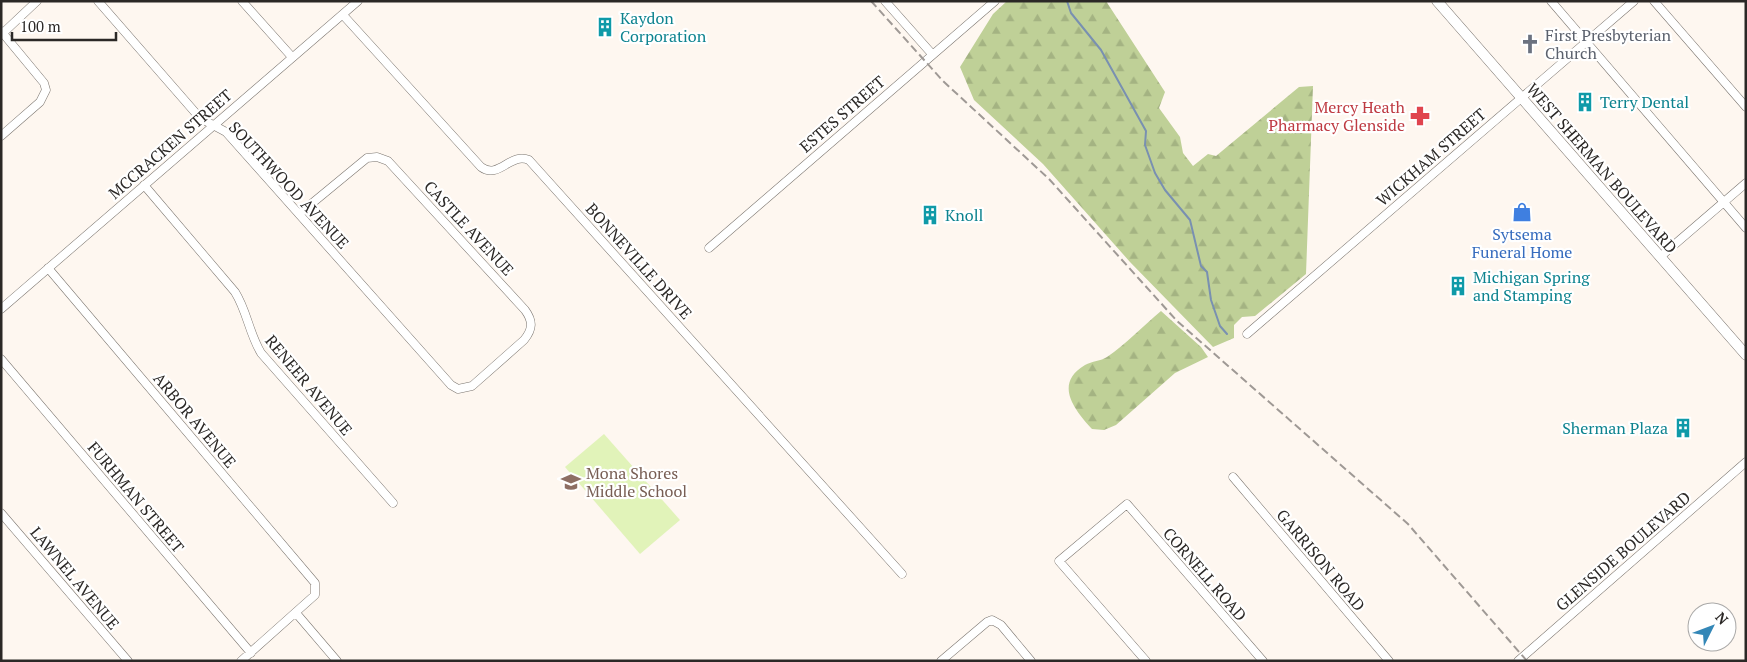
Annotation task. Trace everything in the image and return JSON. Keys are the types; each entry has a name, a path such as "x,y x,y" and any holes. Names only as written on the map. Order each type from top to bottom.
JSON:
{"main road":[{"name":"WEST SHERMAN BOULEVARD","path":"1437,1 1746,355"}],"street":[{"path":"1,136 40,102 46,90 44,83 2,32 37,1"},
{"name":"SOUTHWOOD AVENUE","path":"98,1 200,118 226,132 451,385 458,389"},
{"path":"242,1 292,57"},
{"name":"MCCRACKEN STREET","path":"1,309 358,1"},
{"path":"886,1 932,54"},
{"name":"ESTES STREET","path":"708,248 994,1"},
{"path":"1551,1 1746,228"},
{"name":"WICKHAM STREET","path":"1247,334 1634,1"},
{"path":"1654,1 1746,107"},
{"name":"BONNEVILLE DRIVE","path":"343,15 481,167 488,172 494,171 515,158 522,157 529,160 902,574"},
{"name":"CASTLE AVENUE","path":"299,214 367,158 377,157 388,161 525,310 532,326 524,340 472,386 458,389"},
{"path":"1660,257 1746,183"},
{"name":"RENEER AVENUE","path":"144,185 235,292 246,312 250,334 264,357 393,503"},
{"name":"ARBOR AVENUE","path":"48,268 310,576 316,595 296,613"},
{"name":"FURHMAN STREET","path":"1,359 251,653"},
{"name":"GLENSIDE BOULEVARD","path":"1518,661 1746,462"},
{"name":"GARRISON ROAD","path":"1233,476 1389,661"},
{"name":"CORNELL ROAD","path":"1146,661 1059,561 1127,504 1263,661"},
{"name":"LAWNEL AVENUE","path":"1,512 128,661"},
{"path":"242,661 296,613 337,661"},
{"path":"941,661 987,622 992,620 997,622 1031,661"}],"green space":[{"path":"1007,1 1106,1 1165,92 1159,108 1180,137 1183,153 1193,166 1208,154 1216,156 1299,87 1313,86 1306,274 1255,316 1242,317 1234,325 1234,338 1213,347 1130,262 1043,164 974,100 960,67 993,14"},
{"path":"1161,311 1201,347 1208,357 1175,373 1116,425 1104,430 1092,429 1079,414 1070,397 1070,380 1075,372 1085,365 1105,358 1114,352"},
{"path":"604,434 680,520 640,554 565,467"}],"waterway":[{"path":"1067,1 1071,13 1101,50 1146,131 1145,145 1155,173 1165,190 1190,220 1201,266 1207,272 1211,300 1220,326 1227,334"}],"railway":[{"path":"871,1 943,81 1049,179 1177,321 1408,524 1527,661"}],"place":[{"name":"Kaydon Corporation","path":"605,27"},
{"name":"First Presbyterian Church","path":"1530,44"},
{"name":"Terry Dental","path":"1585,102"},
{"name":"Mercy Heath Pharmacy Glenside","path":"1420,116"},
{"name":"Sytsema Funeral Home","path":"1522,212"},
{"name":"Knoll","path":"930,215"},
{"name":"Michigan Spring and Stamping","path":"1458,286"},
{"name":"Sherman Plaza","path":"1683,428"},
{"name":"Mona Shores Middle School","path":"571,482"}]}
